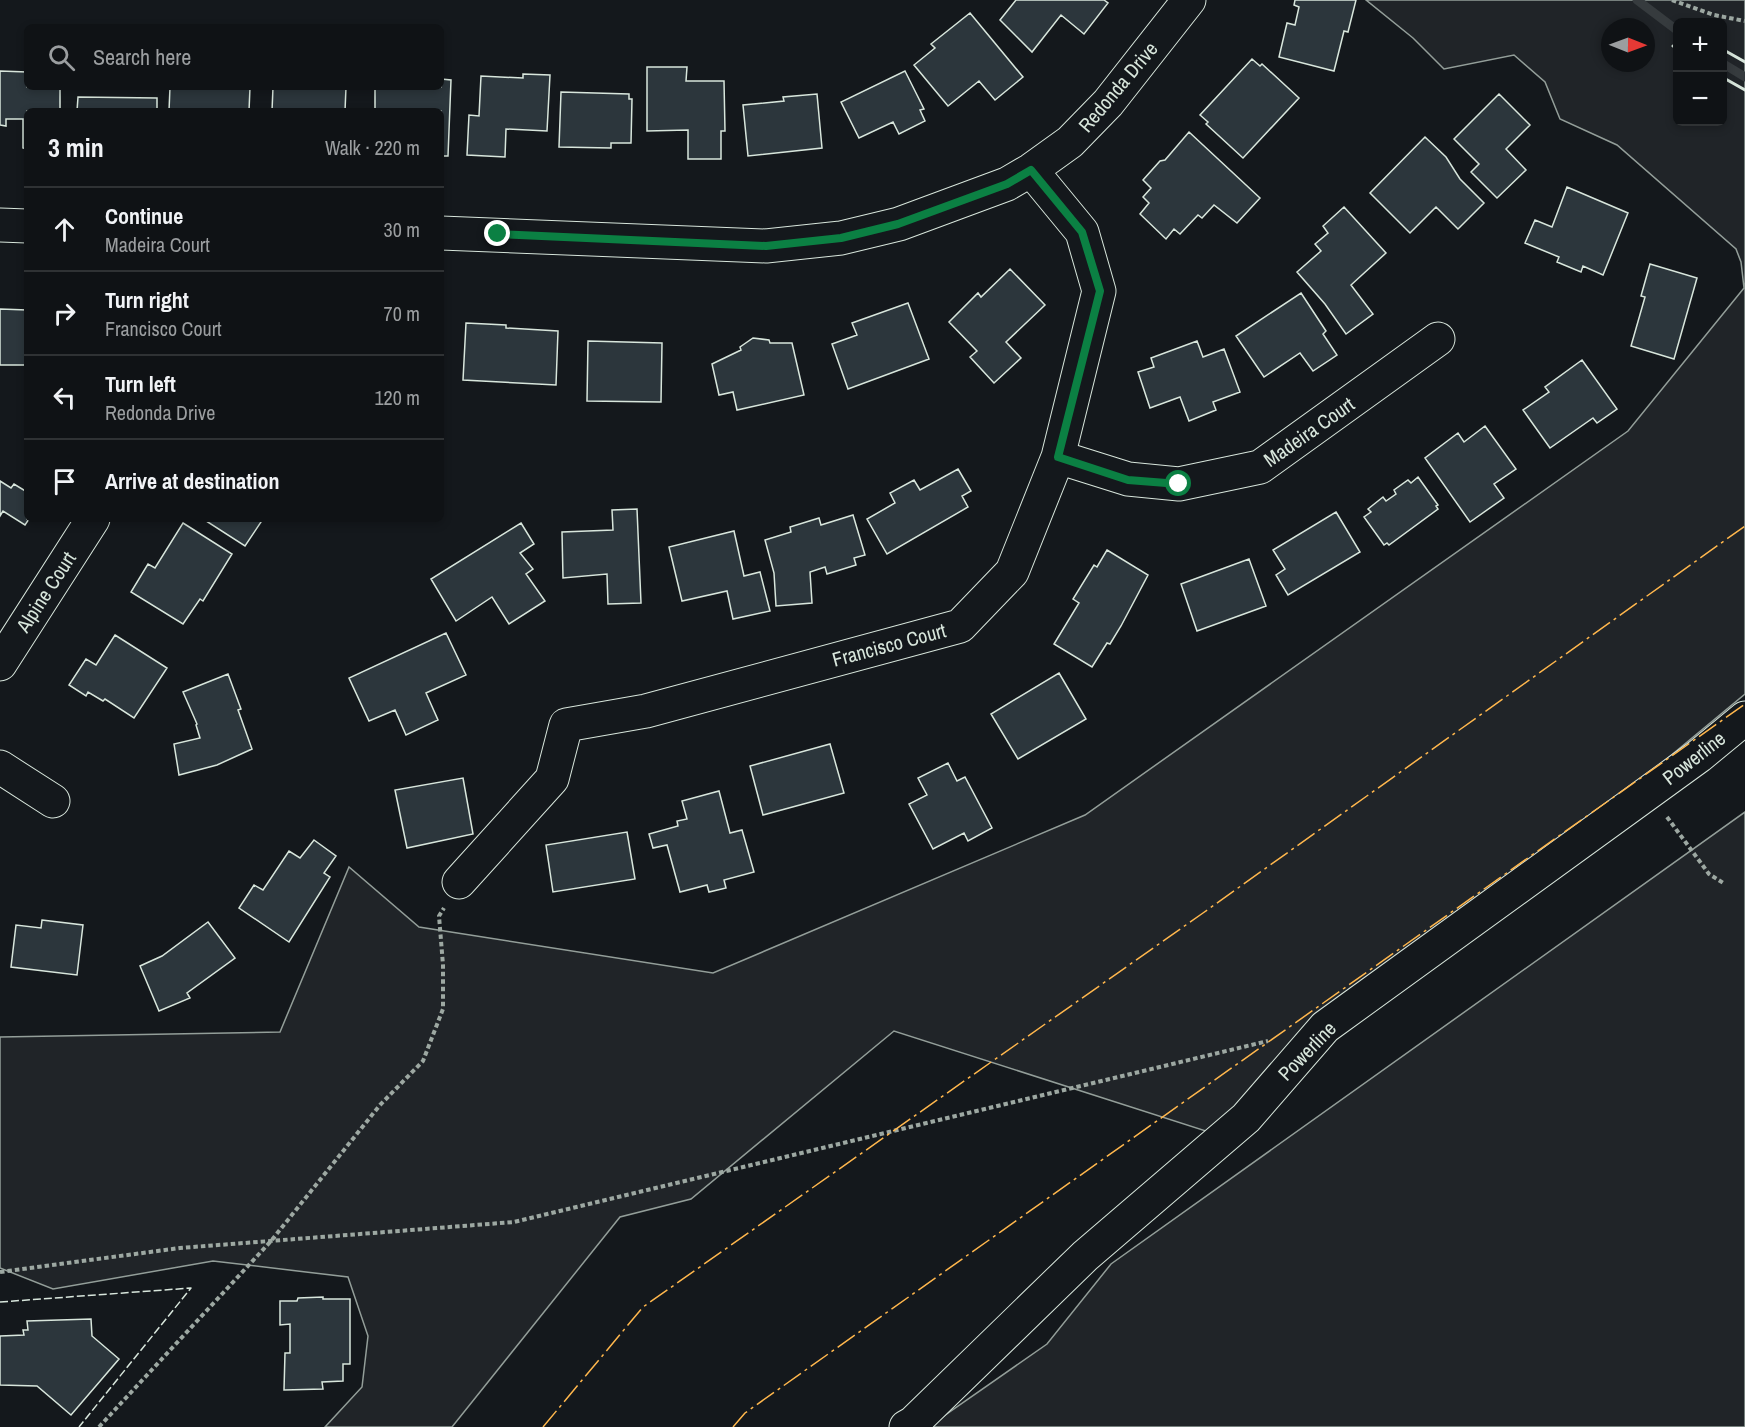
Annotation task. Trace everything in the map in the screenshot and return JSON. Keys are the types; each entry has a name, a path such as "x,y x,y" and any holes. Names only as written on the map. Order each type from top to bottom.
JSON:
{"street":[{"name":"Redonda Drive","path":"444,233 766,246 841,238 898,224 1007,184 1070,142 1108,103 1189,0"},
{"name":"Francisco Court","path":"459,882 552,780 566,725 646,711 960,626 1012,572 1058,457 1100,291 1082,232 1031,170"},
{"path":"0,225 24,226"},
{"name":"Madeira Court","path":"1058,457 1128,480 1179,484 1260,468 1438,339"},
{"name":"Alpine Court","path":"0,664 91,522"},
{"name":"Powerline","path":"906,1427 1085,1256 1246,1118 1325,1027 1699,756 1745,718"},
{"path":"0,767 53,801"}],"path":[{"path":"1672,0 1714,15 1745,21"},
{"path":"1648,792 1709,874 1725,884"},
{"path":"99,1427 271,1241 380,1105 423,1061 442,1009 443,964 439,916 459,882"},
{"path":"0,1272 180,1248 513,1222 1325,1027"}],"shaded area":[{"path":"1366,0 1745,0 1745,694 1215,1134 894,1031 691,1199 620,1217 452,1427 325,1427 362,1387 368,1336 348,1277 213,1261 53,1289 0,1268 0,1037 280,1032 349,867 419,927 713,973 1085,815 1628,431 1744,288 1741,262 1736,249 1617,145 1560,119 1545,82 1514,55 1444,69 1413,38"},
{"path":"1745,812 1745,1427 928,1427 1047,1344 1111,1264"}],"building":[{"path":"1016,0 1104,0 1108,3 1084,34 1061,15 1032,52 1000,20"},
{"path":"1295,0 1356,0 1348,32 1344,31 1334,71 1279,57 1287,23 1295,25 1299,7 1294,5"},
{"path":"970,13 1023,77 995,100 979,81 948,106 914,65 935,48 931,44"},
{"path":"1252,59 1260,66 1262,64 1299,98 1243,158 1206,124 1208,122 1200,115"},
{"path":"647,67 687,67 686,81 724,81 725,131 721,131 721,159 688,159 688,130 647,131"},
{"path":"0,71 24,72 24,90 60,90 60,108 24,108 24,148 23,119 6,119 6,126 0,125"},
{"path":"905,71 924,109 920,110 925,121 899,134 893,122 859,138 841,102"},
{"path":"523,74 550,75 547,131 506,129 505,157 467,155 469,115 479,116 481,76 523,78"},
{"path":"444,79 451,80 448,156 444,156 444,108 375,108 375,90 444,90"},
{"path":"170,90 250,90 249,108 169,108"},
{"path":"273,90 346,90 345,108 272,108"},
{"path":"561,92 629,94 629,99 632,99 631,143 611,143 611,148 559,147"},
{"path":"817,94 822,148 748,156 743,105 784,101 783,97"},
{"path":"1499,94 1530,125 1506,149 1526,170 1497,198 1471,172 1479,164 1454,139"},
{"path":"78,97 157,98 157,108 77,108"},
{"path":"1189,132 1260,198 1237,223 1214,205 1202,218 1198,215 1180,234 1174,229 1166,239 1140,214 1149,203 1143,197 1151,188 1143,180 1160,161 1165,160"},
{"path":"1425,137 1446,157 1460,179 1484,203 1458,229 1436,207 1410,233 1370,193"},
{"path":"1567,187 1628,213 1603,275 1583,266 1581,272 1557,262 1559,257 1525,243 1535,220 1552,227"},
{"path":"1344,207 1386,253 1351,285 1373,314 1346,334 1325,304 1297,272 1321,251 1315,244 1328,233 1323,226"},
{"path":"1650,264 1697,278 1674,359 1631,346 1645,297 1641,296"},
{"path":"1010,269 1045,305 1006,342 1021,358 994,383 970,357 977,351 949,322 978,293 981,297"},
{"path":"1301,293 1326,331 1323,334 1337,355 1313,371 1300,353 1264,377 1236,336"},
{"path":"908,303 929,359 848,389 832,344 857,335 852,323"},
{"path":"0,309 24,310 24,365 0,365"},
{"path":"466,323 558,331 556,385 463,380"},
{"path":"753,338 769,340 770,343 792,343 804,395 737,410 733,392 719,395 712,364 741,350 740,347"},
{"path":"588,341 662,343 661,402 587,401"},
{"path":"1197,341 1203,357 1224,349 1240,392 1213,402 1216,410 1189,421 1180,397 1150,408 1138,372 1154,367 1151,358"},
{"path":"1582,360 1617,409 1597,423 1593,418 1550,448 1523,410 1549,392 1545,387"},
{"path":"1485,426 1516,469 1494,484 1504,498 1470,522 1425,458 1458,433 1464,442"},
{"path":"958,469 971,491 962,496 968,507 887,554 867,519 895,503 890,493 914,480 920,490"},
{"path":"1418,477 1438,505 1436,506 1438,509 1389,545 1387,543 1384,545 1364,517 1371,512 1368,509 1383,497 1386,501 1396,494 1394,490 1408,480 1411,483"},
{"path":"0,481 11,488 14,484 24,490 24,522 27,522 25,525 3,511 0,516"},
{"path":"637,509 641,603 608,604 607,574 563,578 562,532 613,530 612,510"},
{"path":"1336,512 1360,552 1288,595 1276,575 1285,569 1273,550"},
{"path":"853,515 865,555 854,558 856,565 827,574 825,567 810,572 812,603 776,606 774,573 765,540 791,532 790,527 819,518 821,525"},
{"path":"208,522 261,522 245,546"},
{"path":"183,523 232,554 203,601 200,599 183,624 131,592 148,564 155,568"},
{"path":"521,523 534,544 520,553 533,569 526,574 545,601 509,624 492,597 456,621 431,579"},
{"path":"734,531 744,576 760,572 770,611 733,619 727,591 682,601 669,547"},
{"path":"1107,550 1148,575 1121,626 1092,667 1054,644 1079,603 1073,599 1094,565 1097,567"},
{"path":"1249,559 1266,606 1197,631 1181,584"},
{"path":"446,633 466,675 426,693 438,720 406,735 395,710 369,721 349,678"},
{"path":"115,635 167,668 134,718 105,699 103,701 88,692 86,696 69,685 86,659 96,665"},
{"path":"1059,673 1086,719 1018,759 991,714"},
{"path":"228,674 252,749 217,765 179,775 174,744 200,738 197,724 183,692"},
{"path":"830,744 844,793 763,815 750,766"},
{"path":"948,763 957,781 965,777 992,828 968,841 964,833 933,849 909,804 927,795 918,778"},
{"path":"463,778 473,834 407,848 395,790"},
{"path":"719,791 730,833 742,830 754,872 724,880 726,888 709,892 707,885 680,892 667,845 653,848 649,834 678,826 677,821 687,819 682,801"},
{"path":"627,832 635,879 553,892 546,845"},
{"path":"314,840 336,856 324,873 330,877 289,942 239,908 254,885 263,890 289,851 300,858"},
{"path":"42,920 83,925 77,975 11,967 16,925 41,928"},
{"path":"208,922 235,958 187,993 190,998 159,1011 140,966 162,956"},
{"path":"323,1297 323,1299 350,1299 350,1364 343,1364 343,1381 322,1382 323,1389 284,1390 285,1353 290,1353 290,1324 280,1325 280,1301"},
{"path":"91,1319 92,1336 119,1359 71,1415 37,1386 0,1385 0,1336 24,1335 23,1330 28,1330 27,1321"}],"waterway":[{"path":"1637,0 1673,27"},
{"path":"1727,66 1745,77"}],"fence":[{"path":"0,1302 191,1288 79,1427"}],"wall":[{"path":"1727,52 1745,62"},
{"path":"1727,80 1745,90"}],"power":[{"path":"543,1427 643,1307 1203,913 1745,526"},
{"path":"733,1427 745,1413 1745,704"}],"route":[{"path":"498,234 766,246 841,238 898,224 1007,184 1031,170 1082,232 1100,291 1058,457 1128,480 1179,484"}]}
